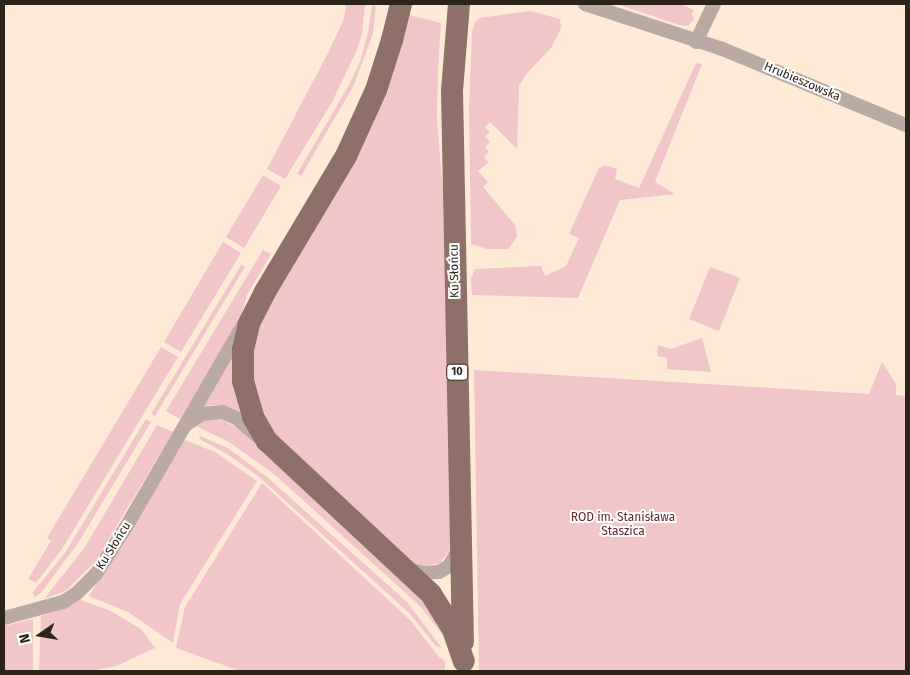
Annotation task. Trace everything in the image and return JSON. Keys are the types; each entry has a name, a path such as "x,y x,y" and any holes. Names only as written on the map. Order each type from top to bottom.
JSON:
{"main road":[{"name":"Ku Słońcu","path":"401,4 385,62 356,134 337,171 265,292 246,332 243,350 243,381 247,400 256,424 278,454 401,564 431,594 444,611 457,638 464,666"},
{"name":"Ku Słońcu","path":"459,4 453,58 452,105 464,666"}],"street":[{"name":"Hrubieszowska","path":"585,4 754,62 906,125"},
{"path":"696,42 714,4"},
{"name":"Ku Słońcu","path":"4,618 63,602 76,594 91,580 122,535 240,330 265,292"},
{"name":"Ku Słońcu","path":"184,426 202,414 227,413 242,422 278,454"},
{"name":"Ku Słońcu","path":"401,564 423,574 439,572 447,568 455,558 461,539"}],"green space":[{"path":"346,4 365,4 362,34 357,50 332,102 285,179 267,169 328,53 344,19"},
{"path":"617,4 680,4 694,10 692,14 694,19 688,26 679,25"},
{"path":"372,5 376,6 373,33 354,85 301,176 297,174 350,83 360,62 368,33"},
{"path":"530,11 560,19 561,28 551,48 527,73 519,86 517,149 490,122 485,127 490,132 485,136 490,142 485,147 489,152 484,157 489,162 478,171 488,182 483,187 515,225 517,236 509,249 487,249 471,244 469,108 472,32 475,22 480,18"},
{"path":"406,14 441,23 437,120 443,192 451,548 440,563 422,566 413,564 283,449 255,400 252,342"},
{"path":"696,63 702,64 655,182 675,194 620,200 578,298 472,295 471,279 475,269 541,266 545,276 566,266 579,238 569,234 599,168 605,165 617,169 615,179 639,188"},
{"path":"263,175 281,186 244,248 226,237"},
{"path":"223,242 241,253 181,352 164,342"},
{"path":"263,250 271,254 247,295 240,320 180,419 166,411"},
{"path":"241,265 245,267 155,416 151,414"},
{"path":"710,267 740,278 719,331 689,319"},
{"path":"702,338 711,372 667,369 667,358 657,356 658,345 671,349"},
{"path":"161,347 178,357 62,549 36,583 28,579 51,541 47,538"},
{"path":"235,349 246,420 224,406 212,405 200,408"},
{"name":"ROD im. Stanisława Staszica","path":"882,362 896,384 896,395 906,396 906,671 479,671 474,370 869,394"},
{"path":"146,419 151,422 78,543 41,593 34,597 33,592 65,553"},
{"path":"220,419 239,429 421,593 454,650 421,607 274,474 229,442 194,425 202,421"},
{"path":"157,425 173,432 95,562 67,590 44,599 85,547"},
{"path":"200,436 228,448 267,477 407,602 442,648 436,646 409,613 258,476 227,454 203,441 199,438"},
{"path":"185,440 215,452 257,481 180,604 173,643 128,612 89,596"},
{"path":"262,483 411,621 439,657 445,661 445,671 240,671 176,648 185,607"},
{"path":"80,600 109,610 141,629 155,648 116,666 92,671 39,671 41,616 63,609"},
{"path":"33,619 33,671 4,671 4,626"}]}
